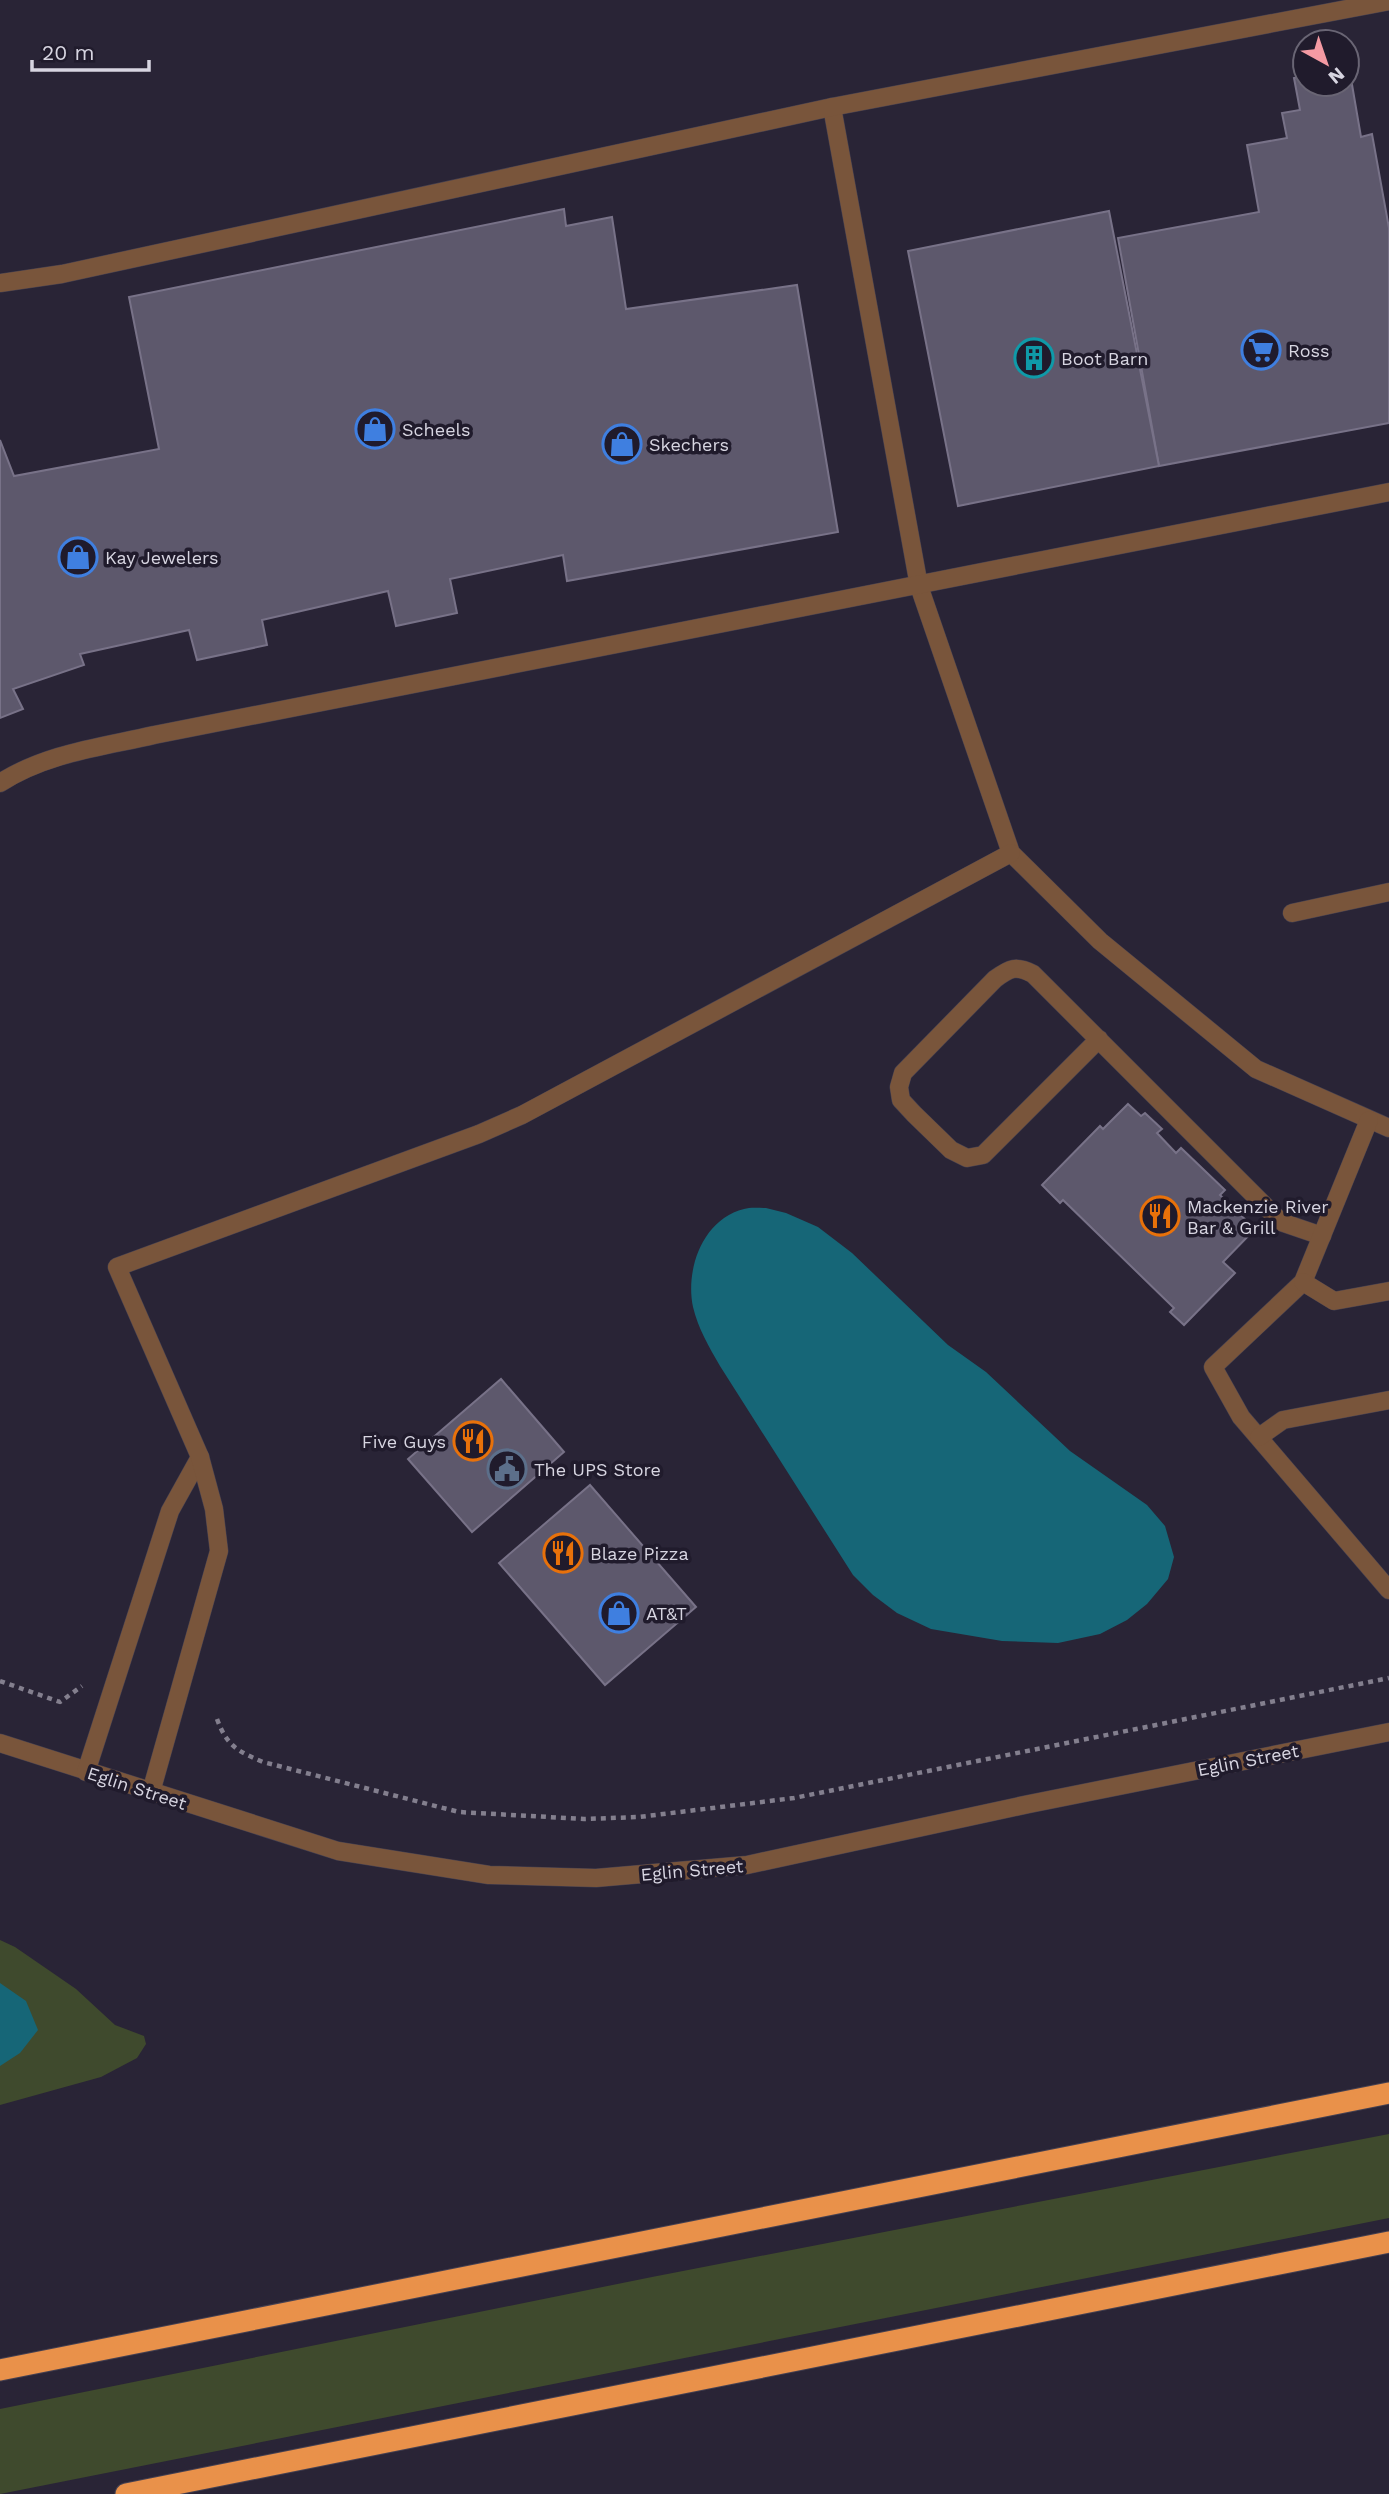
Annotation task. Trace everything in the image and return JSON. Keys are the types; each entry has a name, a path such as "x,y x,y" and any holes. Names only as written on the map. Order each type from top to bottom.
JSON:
{"highway":[{"path":"0,2370 1389,2093"},
{"path":"126,2494 1389,2242"},
{"path":"142,2494 254,2468"}],"street":[{"path":"0,283 62,274 832,107 1389,1"},
{"path":"832,107 919,586 1011,853 1100,941 1256,1069 1389,1128"},
{"path":"0,783 53,758 153,735 1389,492"},
{"path":"151,1792 219,1552 214,1509 200,1457 117,1267 479,1134 522,1115 1011,853"},
{"path":"1292,913 1389,892"},
{"path":"1099,1039 983,1155 967,1158 951,1150 901,1100 899,1087 903,1073 995,979 1008,970 1022,968 1033,974 1099,1039 1281,1222 1322,1236"},
{"path":"1368,1120 1303,1282 1213,1367 1241,1416 1389,1590"},
{"path":"1303,1282 1334,1301 1389,1291"},
{"path":"1259,1437 1283,1420 1389,1400"},
{"path":"86,1772 170,1511 200,1457"},
{"name":"Eglin Street","path":"0,1743 338,1851 489,1875 596,1878 747,1866 1043,1801 1389,1732"}],"path":[{"path":"217,1719 224,1738 239,1752 263,1762 459,1812 584,1819 639,1817 794,1798 1389,1678"},
{"path":"0,1681 60,1702 86,1681"}],"green space":[{"path":"0,1940 15,1947 76,1989 115,2025 144,2036 146,2044 137,2058 101,2077 0,2105"},
{"path":"1389,2134 1389,2218 0,2494 0,2409 652,2277"}],"water":[{"path":"746,1208 766,1208 786,1213 818,1227 852,1253 948,1345 986,1372 1070,1451 1147,1505 1165,1526 1174,1557 1168,1579 1147,1604 1127,1620 1100,1634 1058,1643 1002,1641 931,1629 897,1613 853,1575 720,1366 701,1330 693,1307 691,1292 695,1262 708,1234 730,1215"},
{"path":"0,1983 26,2001 38,2030 20,2053 0,2066"}],"building":[{"path":"1298,98 1354,98 1361,137 1372,134 1389,228 1389,423 1159,466 1118,238 1259,212 1247,145 1287,138 1282,113 1300,110"},
{"path":"564,209 566,226 612,217 626,309 797,285 838,532 567,581 563,555 450,579 457,613 396,626 388,591 262,620 267,645 197,660 189,630 80,654 84,665 13,689 23,709 0,718 0,440 14,476 159,449 129,297"},
{"name":"Boot Barn","path":"1109,211 1159,466 958,506 908,251"},
{"name":"Mackenzie River Bar & Grill","path":"1128,1104 1141,1116 1145,1113 1162,1129 1157,1133 1176,1153 1181,1148 1225,1190 1220,1195 1255,1229 1223,1262 1235,1273 1184,1325 1170,1312 1174,1308 1063,1200 1060,1203 1042,1185 1100,1126 1103,1129"},
{"path":"501,1379 564,1452 472,1532 408,1459"},
{"path":"590,1485 696,1607 605,1685 499,1563"}],"place":[{"name":"Ross","path":"1261,350"},
{"name":"Boot Barn","path":"1034,358"},
{"name":"Scheels","path":"375,429"},
{"name":"Skechers","path":"622,444"},
{"name":"Kay Jewelers","path":"78,557"},
{"name":"Mackenzie River Bar & Grill","path":"1160,1216"},
{"name":"Five Guys","path":"473,1441"},
{"name":"The UPS Store","path":"507,1469"},
{"name":"Blaze Pizza","path":"563,1553"},
{"name":"AT&T","path":"619,1613"}]}
